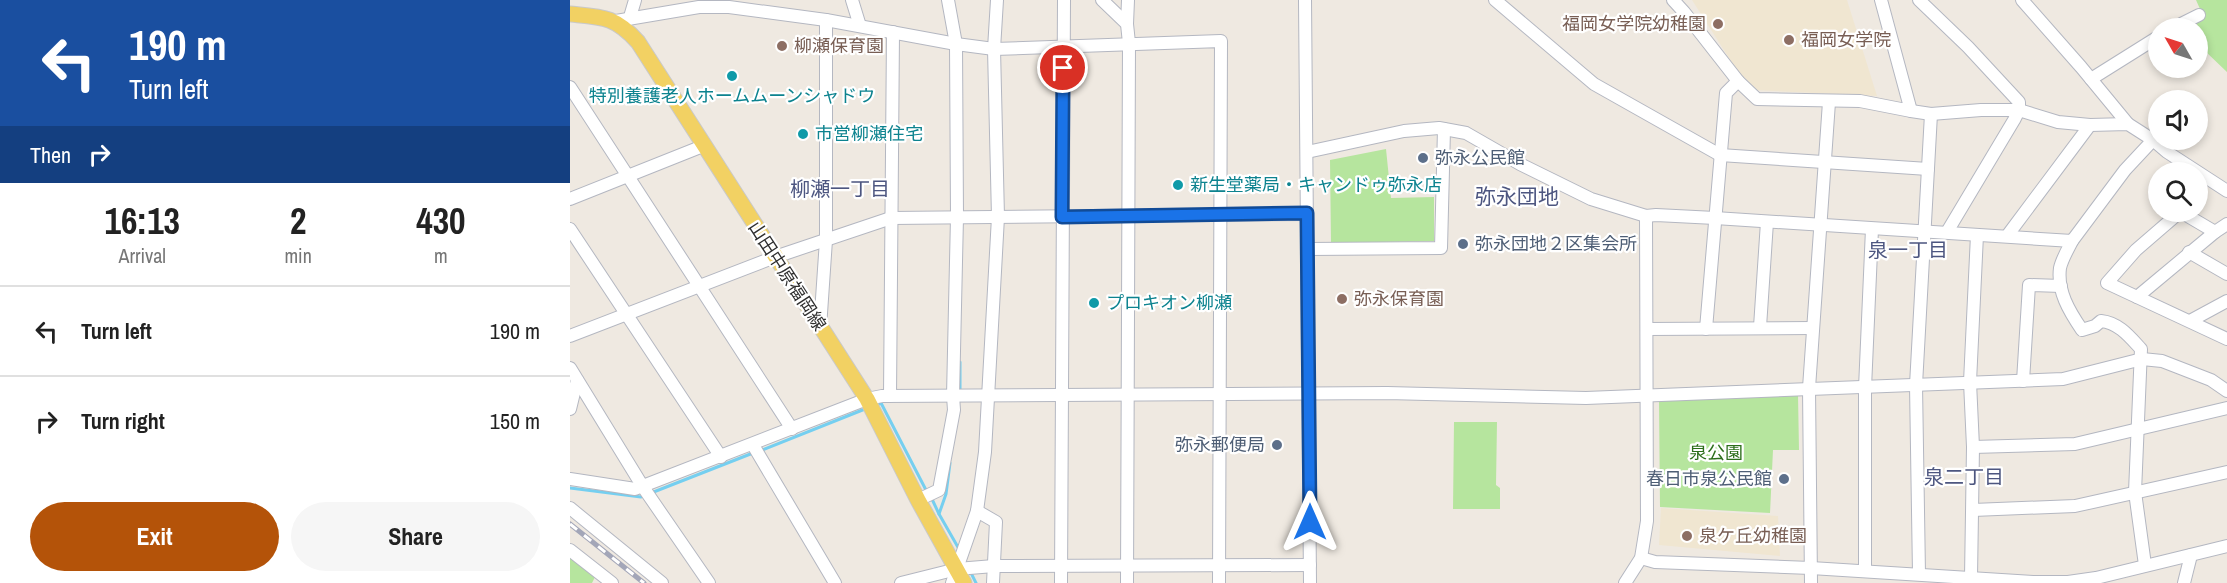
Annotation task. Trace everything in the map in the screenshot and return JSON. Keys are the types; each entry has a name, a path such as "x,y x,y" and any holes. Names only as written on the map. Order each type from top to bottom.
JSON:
{"main road":[{"path":"570,14 623,19"},
{"name":"山田中原福岡線","path":"623,19 628,31 638,42 870,405 925,497 962,572"}],"street":[{"path":"623,19 635,0"},
{"path":"852,0 860,26"},
{"path":"925,497 939,490 954,410 952,396 960,45 948,0"},
{"path":"962,572 964,549 977,511 985,452 998,217 994,49 997,0"},
{"path":"1061,583 1064,0"},
{"path":"1102,0 1127,24"},
{"path":"1127,583 1130,43 1127,24 1128,0"},
{"path":"1305,0 1310,583"},
{"path":"1495,0 1594,84 1720,155 1928,170"},
{"path":"1672,0 1738,81 1757,99 1860,101 1931,114 2019,110 2058,122 2090,125 2128,124"},
{"path":"1881,0 1911,111"},
{"path":"1919,0 1968,47 2019,102 2019,110 1947,232"},
{"path":"2022,0 2128,124 2148,137"},
{"path":"623,19 699,4 751,4 960,45 994,49 1221,41 1219,583"},
{"path":"2193,18 2199,15"},
{"path":"820,328 826,240 826,20"},
{"path":"890,396 893,32"},
{"path":"2091,79 2148,43"},
{"path":"1706,329 1726,93 1738,81"},
{"path":"570,87 792,429"},
{"path":"1811,583 1809,388 1829,102"},
{"path":"1919,574 1916,385 1931,114"},
{"path":"2007,236 2090,125"},
{"path":"1307,152 1404,131 1444,129 1466,134 1529,169 1591,198 1646,216 1715,218 2072,241"},
{"path":"1308,249 1441,248 1444,129"},
{"path":"2145,565 2135,492 2141,349 2122,328 2111,322 2101,321 2095,326 2082,330 2067,308 2061,286 2060,267 2072,241 2125,170 2148,145"},
{"path":"570,199 703,146"},
{"path":"2165,150 2227,191"},
{"path":"570,336 775,257 891,218 1307,213"},
{"path":"1627,583 1641,558 1647,521 1646,216"},
{"path":"1760,327 1767,222"},
{"path":"2169,222 2136,250 2107,283 2227,339"},
{"path":"2198,222 2215,232"},
{"path":"2138,297 2189,252 2227,224"},
{"path":"570,229 721,457"},
{"path":"1865,571 1865,388 1872,229"},
{"path":"1971,578 1973,447 1970,382 1977,235"},
{"path":"2189,252 2227,273"},
{"path":"2023,381 2029,285 2061,286"},
{"path":"2190,321 2227,301"},
{"path":"1647,329 1813,328"},
{"path":"570,479 635,489 643,487 792,429 870,405 890,396 1387,393 1586,398 2063,379 2142,359 2162,361 2211,380 2227,391"},
{"path":"570,368 643,487 709,583"},
{"path":"570,409 577,380"},
{"path":"1973,447 2075,444 2227,408"},
{"path":"753,444 835,583"},
{"path":"1973,510 2075,506 2227,472"},
{"path":"570,508 662,583"},
{"path":"977,511 996,522 993,583"},
{"path":"1641,558 1654,562 1919,574 1948,580 1971,578 2068,583 2227,546"},
{"path":"570,550 596,578 612,583"},
{"path":"2184,583 2191,555"},
{"path":"902,583 994,566 1310,565"}],"shaded area":[{"name":"福岡女学院","path":"1692,0 1847,0 1877,96 1753,90 1743,80"},
{"path":"1661,508 1778,516 1780,556 1659,545"}],"green space":[{"path":"2196,0 2227,0 2227,72 2208,54 2208,18 2195,18 2194,14 2200,9"},
{"path":"1386,149 1391,198 1434,197 1434,241 1331,243 1330,160"},
{"name":"泉公園","path":"1798,395 1799,450 1773,450 1770,513 1660,507 1659,400"},
{"path":"1454,422 1497,422 1496,485 1500,488 1500,509 1453,509"},
{"path":"570,552 597,573 592,583 570,583"}],"waterway":[{"path":"960,362 960,392"},
{"path":"874,406 881,403 927,492"},
{"path":"760,451 865,409"},
{"path":"651,493 753,453"},
{"path":"950,463 946,494 939,514 959,549"},
{"path":"570,488 641,497 644,495"},
{"path":"931,497 939,514"},
{"path":"970,571 976,583"}],"railway":[{"path":"570,524 644,583"}],"place":[{"name":"福岡女学院幼稚園","path":"1718,24"},
{"name":"福岡女学院","path":"1789,40"},
{"name":"柳瀬保育園","path":"782,46"},
{"name":"特別養護老人ホームムーンシャドウ","path":"732,76"},
{"name":"市営柳瀬住宅","path":"803,134"},
{"name":"弥永公民館","path":"1423,158"},
{"name":"新生堂薬局・キャンドゥ弥永店","path":"1178,185"},
{"name":"弥永団地２区集会所","path":"1463,244"},
{"name":"弥永保育園","path":"1342,299"},
{"name":"プロキオン柳瀬","path":"1094,303"},
{"name":"弥永郵便局","path":"1277,445"},
{"name":"春日市泉公民館","path":"1784,479"},
{"name":"泉ケ丘幼稚園","path":"1687,536"}],"district":[{"name":"柳瀬一丁目","path":"840,189"},
{"name":"弥永団地","path":"1517,197"},
{"name":"泉一丁目","path":"1908,250"},
{"name":"泉二丁目","path":"1964,477"}],"route":[{"path":"1063,68 1062,217 1307,213 1310,522"}]}
